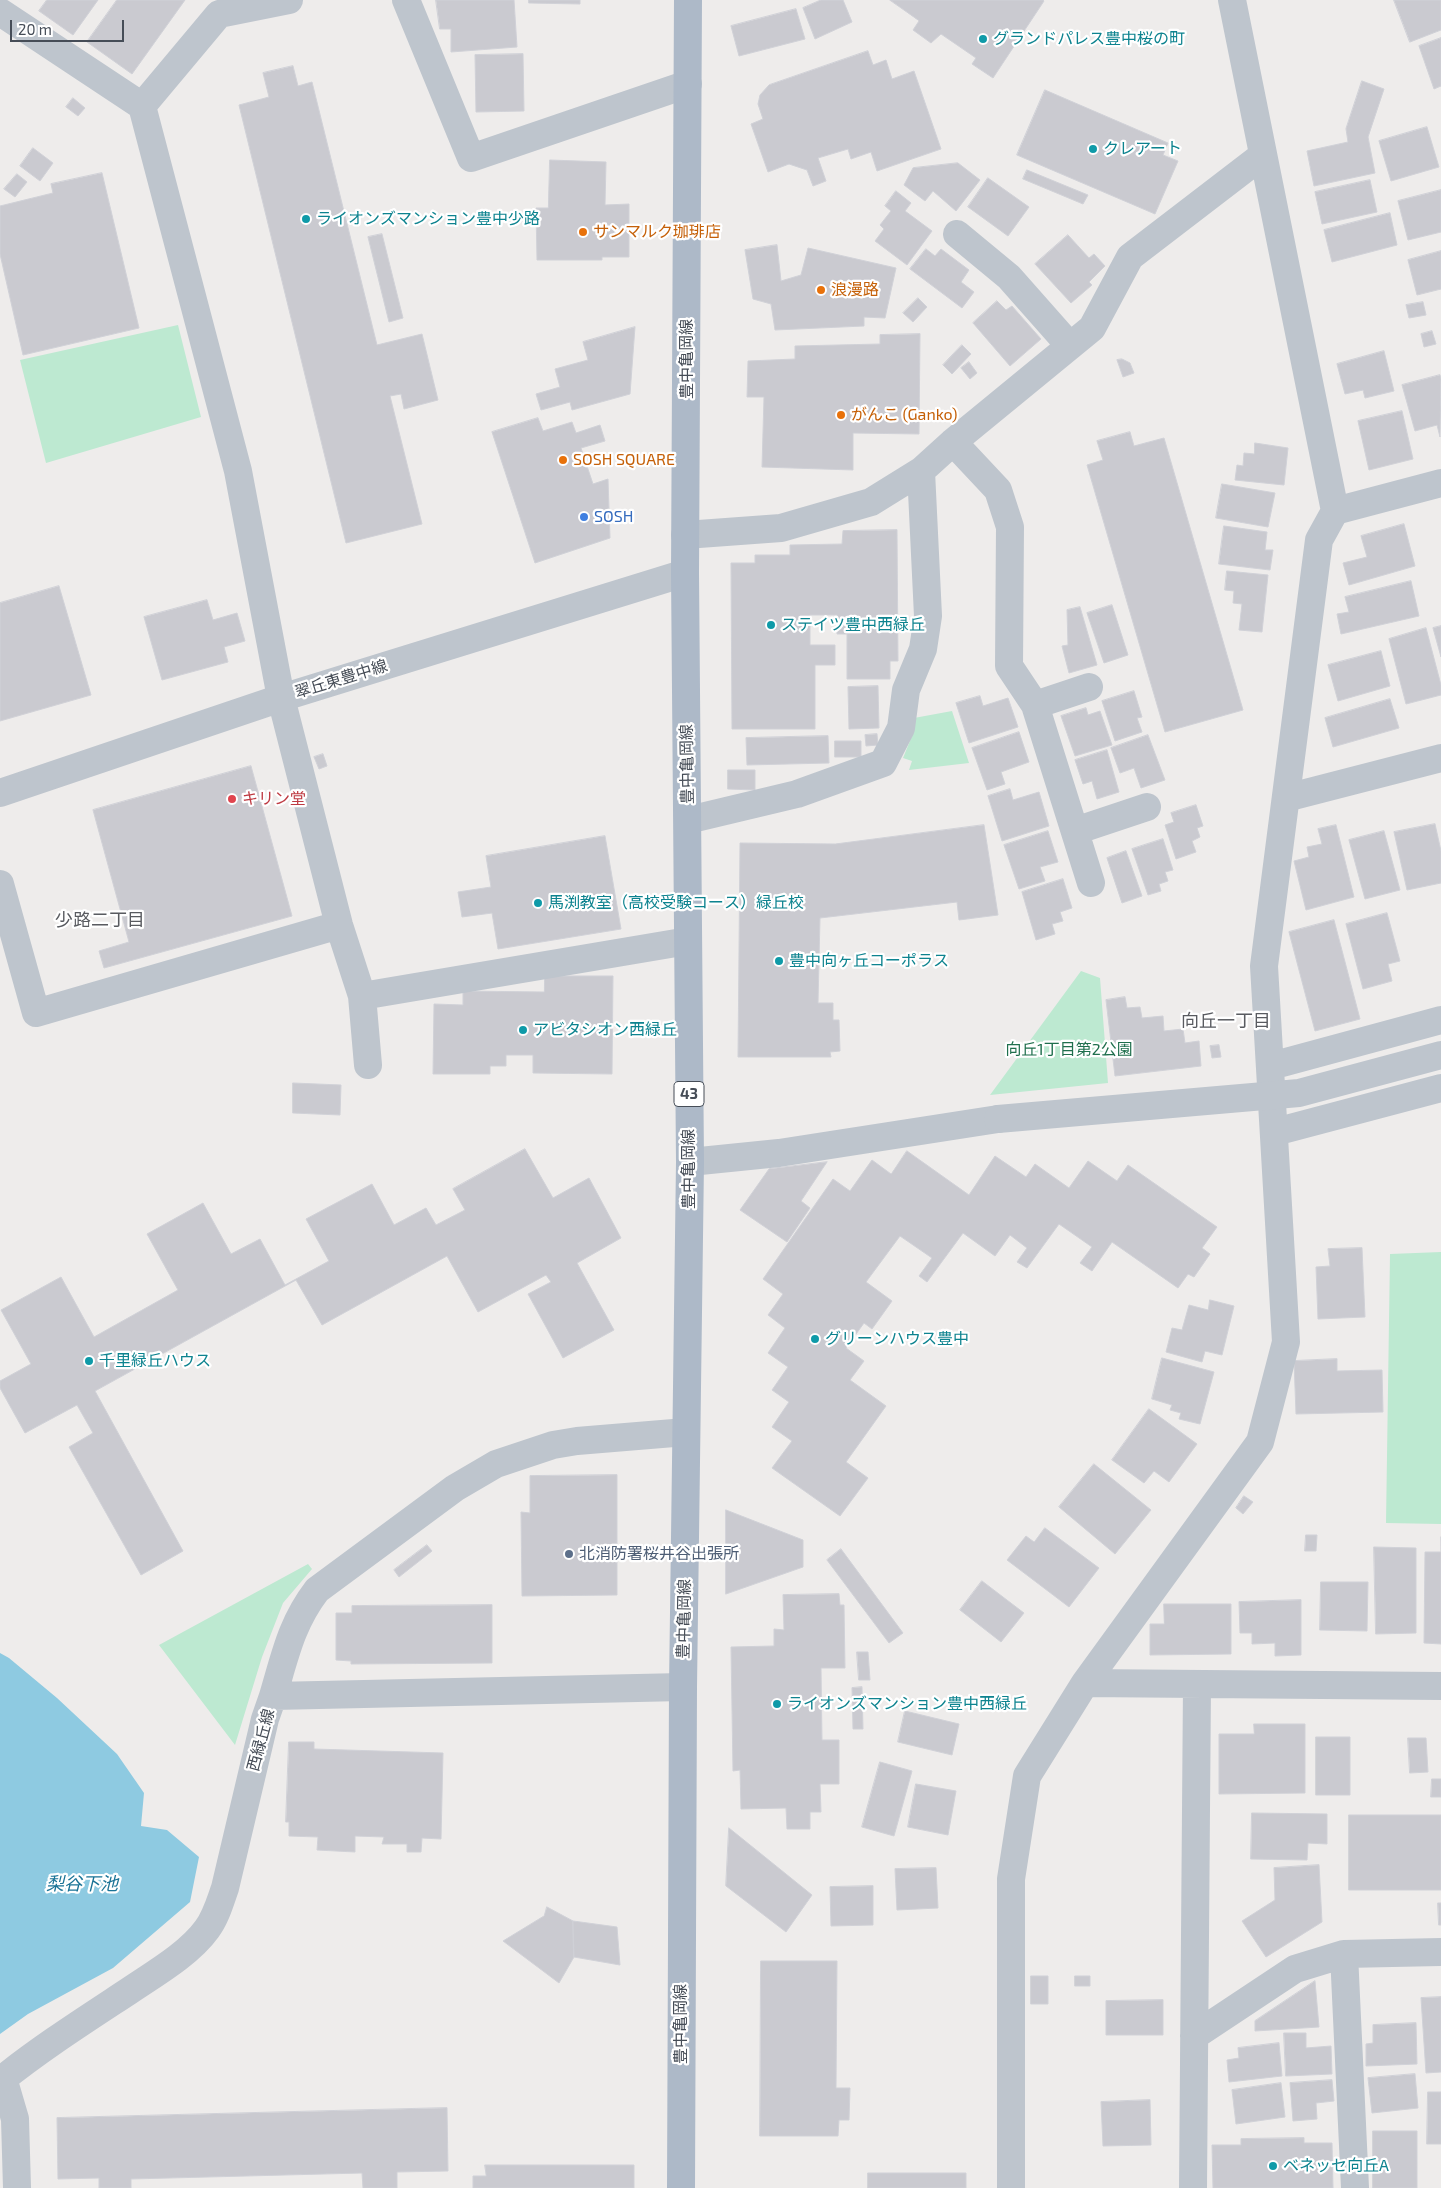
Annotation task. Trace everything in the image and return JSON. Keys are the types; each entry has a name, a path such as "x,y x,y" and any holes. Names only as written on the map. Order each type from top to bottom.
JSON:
{"main road":[{"name":"豊中亀岡線","path":"681,2188 683,1688 690,1162 685,573 688,0"}],"street":[{"path":"142,106 219,14 289,0"},
{"path":"406,0 470,158 688,84"},
{"path":"1011,2188 1011,1879 1027,1776 1084,1683 1260,1442 1286,1342 1264,966 1319,540 1336,511 1232,0"},
{"path":"0,12 142,106 238,471 281,698 339,925 362,996 368,1065"},
{"path":"686,535 781,528 871,502 920,471 1092,328 1130,258 1263,155"},
{"path":"957,234 1009,277 1070,346"},
{"path":"953,442 998,490 1010,527 1009,666 1035,705 1091,883"},
{"path":"688,820 797,794 883,764 902,728 906,690 923,649 928,616 920,471"},
{"path":"1336,511 1441,483"},
{"name":"翠丘東豊中線","path":"0,793 281,698 685,573"},
{"path":"1035,705 1089,687"},
{"path":"1286,798 1441,758"},
{"path":"1075,831 1147,808"},
{"path":"0,884 36,1013 339,925"},
{"path":"362,996 688,941"},
{"path":"1271,1066 1441,1020"},
{"path":"690,1162 779,1153 998,1118 1299,1093 1441,1054"},
{"path":"1275,1132 1441,1088"},
{"path":"274,1696 294,1626 317,1590 455,1488 496,1464 553,1445 604,1437 686,1432"},
{"path":"1084,1683 1441,1686"},
{"path":"1193,2188 1196,1684"},
{"name":"西緑丘線","path":"2,2080 160,1970 192,1945 206,1931 216,1914 225,1888 265,1719 274,1696 683,1688"},
{"path":"1194,2036 1294,1969 1344,1954 1441,1952"},
{"path":"1344,1954 1355,2188"},
{"path":"2,2080 15,2119 17,2188"}],"green space":[{"path":"178,325 201,417 46,463 20,360"},
{"path":"952,711 969,763 909,770 912,761 903,758 914,731 914,718"},
{"name":"向丘1丁目第2公園","path":"1081,971 1100,978 1108,1083 990,1095"},
{"path":"1441,1252 1441,1524 1386,1523 1390,1254"},
{"path":"308,1564 312,1569 283,1603 262,1657 235,1745 159,1645"}],"water":[{"name":"梨谷下池","path":"0,1653 9,1658 57,1698 117,1754 144,1793 141,1826 167,1830 199,1857 190,1902 113,1968 28,2014 0,2034"}],"building":[{"path":"47,0 98,0 73,35 39,11"},
{"path":"117,0 185,0 132,74 87,42"},
{"path":"436,0 514,0 517,47 451,52 451,29 440,29"},
{"path":"529,0 580,0 580,4 529,3"},
{"path":"821,0 843,0 852,22 815,39 803,8"},
{"name":"グランドパレス豊中桜の町","path":"890,0 1044,1 993,78 972,64 976,58 941,34 931,43 913,30 919,21"},
{"path":"1394,0 1441,0 1441,30 1410,42"},
{"path":"796,9 805,39 739,56 731,26"},
{"path":"1441,38 1441,86 1434,89 1419,46"},
{"path":"868,51 873,65 886,60 892,79 914,71 941,149 877,171 871,152 851,159 848,149 818,158 826,181 813,186 807,170 789,164 768,172 751,124 763,119 758,104 760,95 769,85"},
{"path":"523,54 524,111 476,112 475,55"},
{"name":"ライオンズマンション豊中少路","path":"293,66 298,86 312,82 377,345 422,334 438,400 404,409 401,394 390,396 422,524 346,543 239,105 269,97 263,73"},
{"path":"1362,81 1384,89 1368,137 1375,173 1314,186 1307,151 1348,142 1346,129"},
{"name":"クレアート","path":"1045,90 1168,143 1163,155 1178,161 1155,214 1017,155"},
{"path":"73,98 85,108 78,116 66,107"},
{"path":"1427,127 1439,167 1391,181 1379,141"},
{"path":"33,148 53,163 40,181 20,166"},
{"name":"サンマルク珈琲店","path":"550,160 606,162 605,205 629,204 629,257 602,257 602,260 537,260 536,208 548,208"},
{"path":"958,163 980,180 956,211 933,191 925,201 904,185 913,168"},
{"path":"1027,170 1088,195 1083,204 1023,179"},
{"path":"102,173 139,328 23,355 0,254 0,206 53,193 51,184"},
{"path":"17,174 27,182 15,197 4,189"},
{"path":"988,178 1029,207 1008,236 968,207"},
{"path":"1370,180 1377,212 1322,224 1315,192"},
{"path":"1441,190 1441,232 1408,240 1398,201"},
{"path":"896,191 911,203 905,211 932,231 907,265 875,241 884,229 880,225 891,211 885,206"},
{"path":"1390,213 1397,245 1332,262 1324,230"},
{"path":"382,234 403,318 389,322 368,237"},
{"path":"1068,235 1089,258 1094,254 1105,266 1089,282 1092,285 1071,303 1035,264"},
{"name":"浪漫路","path":"777,245 781,281 801,275 808,248 896,268 885,318 864,317 864,326 775,330 771,304 753,299 745,250"},
{"path":"926,249 935,256 941,249 969,270 961,282 974,292 962,308 910,269"},
{"path":"1441,251 1441,289 1417,295 1408,260"},
{"path":"918,298 927,307 913,322 903,313"},
{"path":"997,301 1006,310 1012,306 1041,339 1010,366 973,323"},
{"path":"1423,302 1426,315 1409,318 1406,305"},
{"path":"635,327 630,394 572,410 570,402 541,410 536,394 560,387 555,369 588,360 583,342"},
{"path":"1432,331 1436,344 1424,347 1421,334"},
{"name":"がんこ (Ganko)","path":"920,334 919,434 853,433 853,470 762,467 764,397 747,397 748,361 795,359 795,346 880,344 880,335"},
{"path":"962,345 971,354 952,374 943,365"},
{"path":"1384,351 1394,391 1365,398 1363,390 1345,394 1337,364"},
{"path":"1122,359 1130,363 1134,373 1123,377 1117,360"},
{"path":"969,362 977,373 970,379 961,368"},
{"path":"1440,375 1440,437 1437,425 1415,431 1402,385"},
{"path":"1402,411 1413,459 1369,470 1358,421"},
{"path":"538,418 543,431 572,422 576,433 600,425 605,441 581,448 593,484 608,479 610,538 535,563 492,432"},
{"path":"1130,432 1134,446 1164,438 1243,710 1165,732 1087,465 1103,460 1097,441"},
{"path":"1255,443 1288,448 1284,485 1235,480 1237,465 1243,466 1244,453 1254,454"},
{"path":"1222,484 1275,493 1268,527 1216,518"},
{"path":"1404,524 1415,566 1349,585 1343,563 1367,557 1361,536"},
{"path":"1224,526 1267,532 1265,550 1273,550 1270,570 1219,564"},
{"name":"ステイツ豊中西緑丘","path":"897,530 898,661 890,661 890,679 847,679 847,634 837,634 837,615 810,615 810,645 835,645 835,665 815,665 815,729 732,729 731,563 755,563 755,555 790,555 790,545 842,544 843,531"},
{"path":"1227,571 1268,575 1262,632 1239,630 1242,604 1233,603 1234,591 1225,590"},
{"path":"1411,581 1419,616 1341,634 1337,614 1349,612 1345,597"},
{"path":"59,586 91,695 0,721 0,603"},
{"path":"207,600 213,620 237,613 245,641 224,647 228,662 162,680 144,617"},
{"path":"1112,605 1128,655 1104,663 1087,613"},
{"path":"1080,607 1097,665 1069,673 1062,646 1068,645 1067,610"},
{"path":"1441,626 1441,657 1433,628"},
{"path":"1426,628 1441,685 1441,695 1406,704 1389,639"},
{"path":"1381,651 1390,686 1338,701 1328,665"},
{"path":"878,686 879,728 849,729 848,687"},
{"path":"1134,691 1142,717 1137,718 1142,732 1115,741 1102,701"},
{"path":"980,696 983,706 1008,698 1018,727 969,743 956,703"},
{"path":"1390,699 1399,728 1333,747 1325,718"},
{"path":"1086,708 1088,715 1100,711 1112,745 1075,756 1061,716"},
{"path":"1019,732 1029,762 1001,772 1005,784 987,790 972,748"},
{"path":"877,734 878,745 866,746 865,735"},
{"path":"1148,735 1165,780 1141,788 1134,768 1120,773 1111,748"},
{"path":"828,736 829,763 747,765 746,738"},
{"path":"835,741 861,741 861,757 835,757"},
{"path":"1107,750 1119,792 1097,799 1092,781 1083,784 1075,760"},
{"path":"323,754 327,766 319,769 314,757"},
{"path":"251,766 292,916 104,968 99,951 129,942 93,810"},
{"path":"728,770 755,770 755,790 728,789"},
{"path":"1010,789 1013,800 1039,792 1049,826 1002,841 988,796"},
{"path":"1196,805 1203,826 1197,828 1200,837 1192,841 1196,852 1176,859 1165,825 1174,822 1171,813"},
{"path":"1435,824 1441,851 1441,883 1407,890 1394,832"},
{"name":"豊中向ヶ丘コーポラス","path":"984,825 998,915 959,920 957,902 820,918 818,1003 833,1003 833,1020 839,1020 840,1051 830,1052 831,1057 738,1057 740,843 835,844"},
{"path":"1336,825 1354,897 1306,910 1294,861 1309,857 1307,847 1322,844 1318,829"},
{"path":"1048,831 1058,862 1040,867 1045,881 1019,889 1004,845"},
{"path":"1384,831 1400,890 1365,899 1349,840"},
{"name":"馬渕教室（高校受験コース）緑丘校","path":"605,836 621,929 498,949 492,913 462,917 458,892 491,887 486,856"},
{"path":"1163,839 1173,870 1165,872 1168,881 1159,884 1161,891 1148,895 1132,849"},
{"path":"1126,851 1142,896 1122,903 1107,858"},
{"path":"1063,879 1072,908 1060,912 1063,921 1052,924 1055,934 1036,940 1022,892"},
{"path":"1387,913 1400,961 1388,964 1392,981 1363,989 1346,924"},
{"path":"1334,920 1360,1019 1315,1031 1289,932"},
{"name":"アビタシオン西緑丘","path":"545,976 613,976 612,1074 533,1073 533,1055 506,1055 506,1066 490,1066 490,1074 433,1074 434,1004 463,1005 463,991 544,992"},
{"path":"1125,997 1127,1008 1140,1007 1142,1018 1163,1016 1164,1031 1183,1029 1185,1043 1199,1041 1201,1066 1115,1076 1106,1000"},
{"path":"1219,1045 1221,1057 1212,1058 1210,1046"},
{"path":"293,1083 341,1085 340,1115 293,1113"},
{"name":"千里緑丘ハウス","path":"525,1149 553,1198 589,1178 621,1238 577,1263 614,1330 563,1358 528,1294 551,1282 546,1275 478,1312 447,1256 322,1325 296,1280 95,1391 183,1551 141,1575 69,1447 93,1433 77,1405 25,1433 0,1388 0,1381 31,1364 1,1310 61,1277 94,1337 178,1290 147,1234 203,1203 231,1254 260,1239 285,1285 329,1261 306,1219 372,1184 394,1225 426,1208 436,1225 465,1210 453,1189"},
{"name":"グリーンハウス豊中","path":"907,1151 969,1195 995,1156 1026,1177 1035,1164 1069,1188 1088,1161 1117,1181 1128,1165 1217,1227 1202,1248 1210,1254 1194,1277 1188,1274 1178,1288 1112,1242 1092,1271 1080,1263 1092,1247 1059,1224 1027,1268 1017,1262 1027,1248 1010,1235 995,1256 963,1233 927,1282 919,1276 932,1258 900,1236 866,1282 892,1301 872,1329 864,1323 846,1348 864,1361 850,1380 886,1406 846,1462 868,1478 840,1516 772,1468 792,1441 772,1427 789,1402 772,1390 788,1367 768,1353 785,1328 768,1315 783,1294 763,1279 833,1179 850,1191 872,1160 891,1174"},
{"path":"827,1162 801,1201 810,1208 787,1242 740,1210 769,1169"},
{"path":"1362,1248 1365,1317 1318,1319 1316,1267 1330,1266 1328,1249"},
{"path":"1210,1300 1234,1306 1222,1355 1205,1351 1202,1362 1166,1352 1172,1328 1182,1330 1189,1305 1208,1310"},
{"path":"1162,1358 1214,1372 1200,1424 1179,1419 1181,1413 1170,1410 1172,1405 1152,1399"},
{"path":"1337,1359 1337,1371 1382,1370 1383,1412 1296,1414 1294,1361"},
{"path":"1149,1409 1197,1444 1169,1482 1154,1471 1144,1483 1112,1460"},
{"path":"1094,1464 1151,1510 1115,1554 1059,1507"},
{"name":"北消防署桜井谷出張所","path":"617,1475 617,1595 522,1596 521,1512 530,1513 530,1476"},
{"path":"1244,1496 1253,1502 1243,1514 1236,1508"},
{"path":"726,1510 803,1540 803,1567 726,1594"},
{"path":"1045,1528 1099,1568 1069,1607 1007,1560 1026,1536 1034,1542"},
{"path":"1306,1535 1317,1535 1316,1551 1305,1551"},
{"path":"427,1545 432,1551 399,1577 394,1570"},
{"path":"1374,1547 1416,1548 1416,1633 1376,1634"},
{"path":"841,1549 903,1633 889,1643 827,1560"},
{"path":"1425,1552 1441,1552 1441,1644 1424,1643"},
{"path":"982,1581 1024,1613 1001,1642 960,1610"},
{"path":"1321,1582 1368,1582 1367,1631 1320,1630"},
{"name":"ライオンズマンション豊中西緑丘","path":"839,1594 840,1605 844,1605 845,1668 821,1668 822,1740 839,1740 839,1784 820,1784 821,1812 810,1812 810,1829 787,1829 786,1808 741,1809 740,1770 733,1771 731,1647 774,1646 774,1629 784,1630 783,1595"},
{"path":"1301,1600 1301,1655 1275,1656 1275,1643 1252,1644 1252,1633 1240,1633 1239,1602"},
{"path":"1164,1604 1231,1604 1231,1654 1150,1655 1150,1624 1164,1624"},
{"path":"492,1605 492,1663 351,1664 351,1661 336,1660 336,1613 352,1613 352,1606"},
{"path":"857,1652 868,1652 870,1680 859,1680"},
{"path":"862,1687 863,1729 853,1729 852,1688"},
{"path":"905,1711 959,1724 952,1755 898,1742"},
{"path":"1254,1724 1305,1724 1305,1793 1219,1794 1219,1734 1254,1734"},
{"path":"1316,1737 1350,1737 1350,1795 1316,1795"},
{"path":"1408,1738 1426,1738 1428,1772 1410,1773"},
{"path":"289,1742 314,1742 314,1749 443,1753 441,1839 422,1838 421,1852 407,1852 407,1844 382,1844 384,1837 355,1836 355,1852 317,1850 318,1837 289,1836 289,1822 286,1822"},
{"path":"880,1762 912,1771 894,1836 862,1827"},
{"path":"1432,1779 1441,1779 1441,1797 1431,1797"},
{"path":"916,1784 956,1791 948,1835 908,1827"},
{"path":"1252,1813 1327,1814 1327,1844 1308,1843 1307,1860 1251,1859"},
{"path":"1349,1815 1441,1815 1441,1890 1349,1890"},
{"path":"729,1828 812,1895 786,1932 726,1886"},
{"path":"1319,1865 1322,1922 1266,1957 1242,1921 1275,1900 1274,1868"},
{"path":"936,1868 938,1908 897,1910 895,1869"},
{"path":"873,1886 873,1925 831,1926 830,1887"},
{"path":"1438,1903 1441,1903 1441,1925 1439,1925"},
{"path":"547,1907 573,1921 574,1957 559,1983 503,1941 544,1916"},
{"path":"573,1921 617,1927 620,1965 574,1957"},
{"path":"761,1961 837,1961 836,2088 850,2088 849,2120 839,2120 838,2136 760,2136"},
{"path":"1031,1976 1048,1976 1048,2004 1031,2004"},
{"path":"1075,1976 1090,1976 1090,1986 1075,1986"},
{"path":"1315,1981 1319,2027 1255,2031 1255,2021"},
{"path":"1441,1997 1441,2072 1426,2073 1421,1998"},
{"path":"1163,2000 1163,2035 1106,2035 1106,2001"},
{"path":"1416,2023 1417,2064 1366,2066 1366,2044 1373,2043 1373,2025"},
{"path":"1284,2033 1306,2033 1306,2048 1331,2046 1332,2074 1286,2076"},
{"path":"1279,2043 1282,2076 1229,2082 1227,2060 1239,2058 1238,2048"},
{"path":"1415,2074 1418,2108 1372,2113 1368,2078"},
{"path":"1332,2080 1334,2101 1316,2103 1317,2119 1293,2121 1290,2083"},
{"path":"1281,2083 1285,2117 1236,2124 1232,2090"},
{"path":"1428,2092 1441,2092 1441,2144 1427,2144"},
{"path":"1150,2100 1151,2145 1103,2146 1101,2102"},
{"path":"447,2108 448,2171 397,2172 397,2188 363,2188 362,2173 131,2179 131,2188 99,2188 99,2178 58,2179 57,2118"},
{"path":"1373,2131 1417,2131 1417,2188 1373,2188"},
{"name":"ベネッセ向丘A","path":"1304,2138 1304,2143 1332,2143 1333,2188 1213,2188 1212,2145 1241,2145 1241,2139"},
{"path":"485,2165 634,2165 634,2188 473,2188 473,2176 486,2176"},
{"path":"868,2173 966,2173 966,2188 868,2188"}],"place":[{"name":"グランドパレス豊中桜の町","path":"983,39"},
{"name":"クレアート","path":"1093,149"},
{"name":"ライオンズマンション豊中少路","path":"306,219"},
{"name":"サンマルク珈琲店","path":"583,232"},
{"name":"浪漫路","path":"821,290"},
{"name":"がんこ (Ganko)","path":"841,415"},
{"name":"SOSH SQUARE","path":"563,460"},
{"name":"SOSH","path":"584,517"},
{"name":"ステイツ豊中西緑丘","path":"771,625"},
{"name":"キリン堂","path":"232,799"},
{"name":"馬渕教室（高校受験コース）緑丘校","path":"538,903"},
{"name":"豊中向ヶ丘コーポラス","path":"779,961"},
{"name":"アビタシオン西緑丘","path":"523,1030"},
{"name":"グリーンハウス豊中","path":"815,1339"},
{"name":"千里緑丘ハウス","path":"89,1361"},
{"name":"北消防署桜井谷出張所","path":"569,1554"},
{"name":"ライオンズマンション豊中西緑丘","path":"777,1704"},
{"name":"ベネッセ向丘A","path":"1273,2166"}],"district":[{"name":"少路二丁目","path":"100,920"},
{"name":"向丘一丁目","path":"1226,1021"}]}
